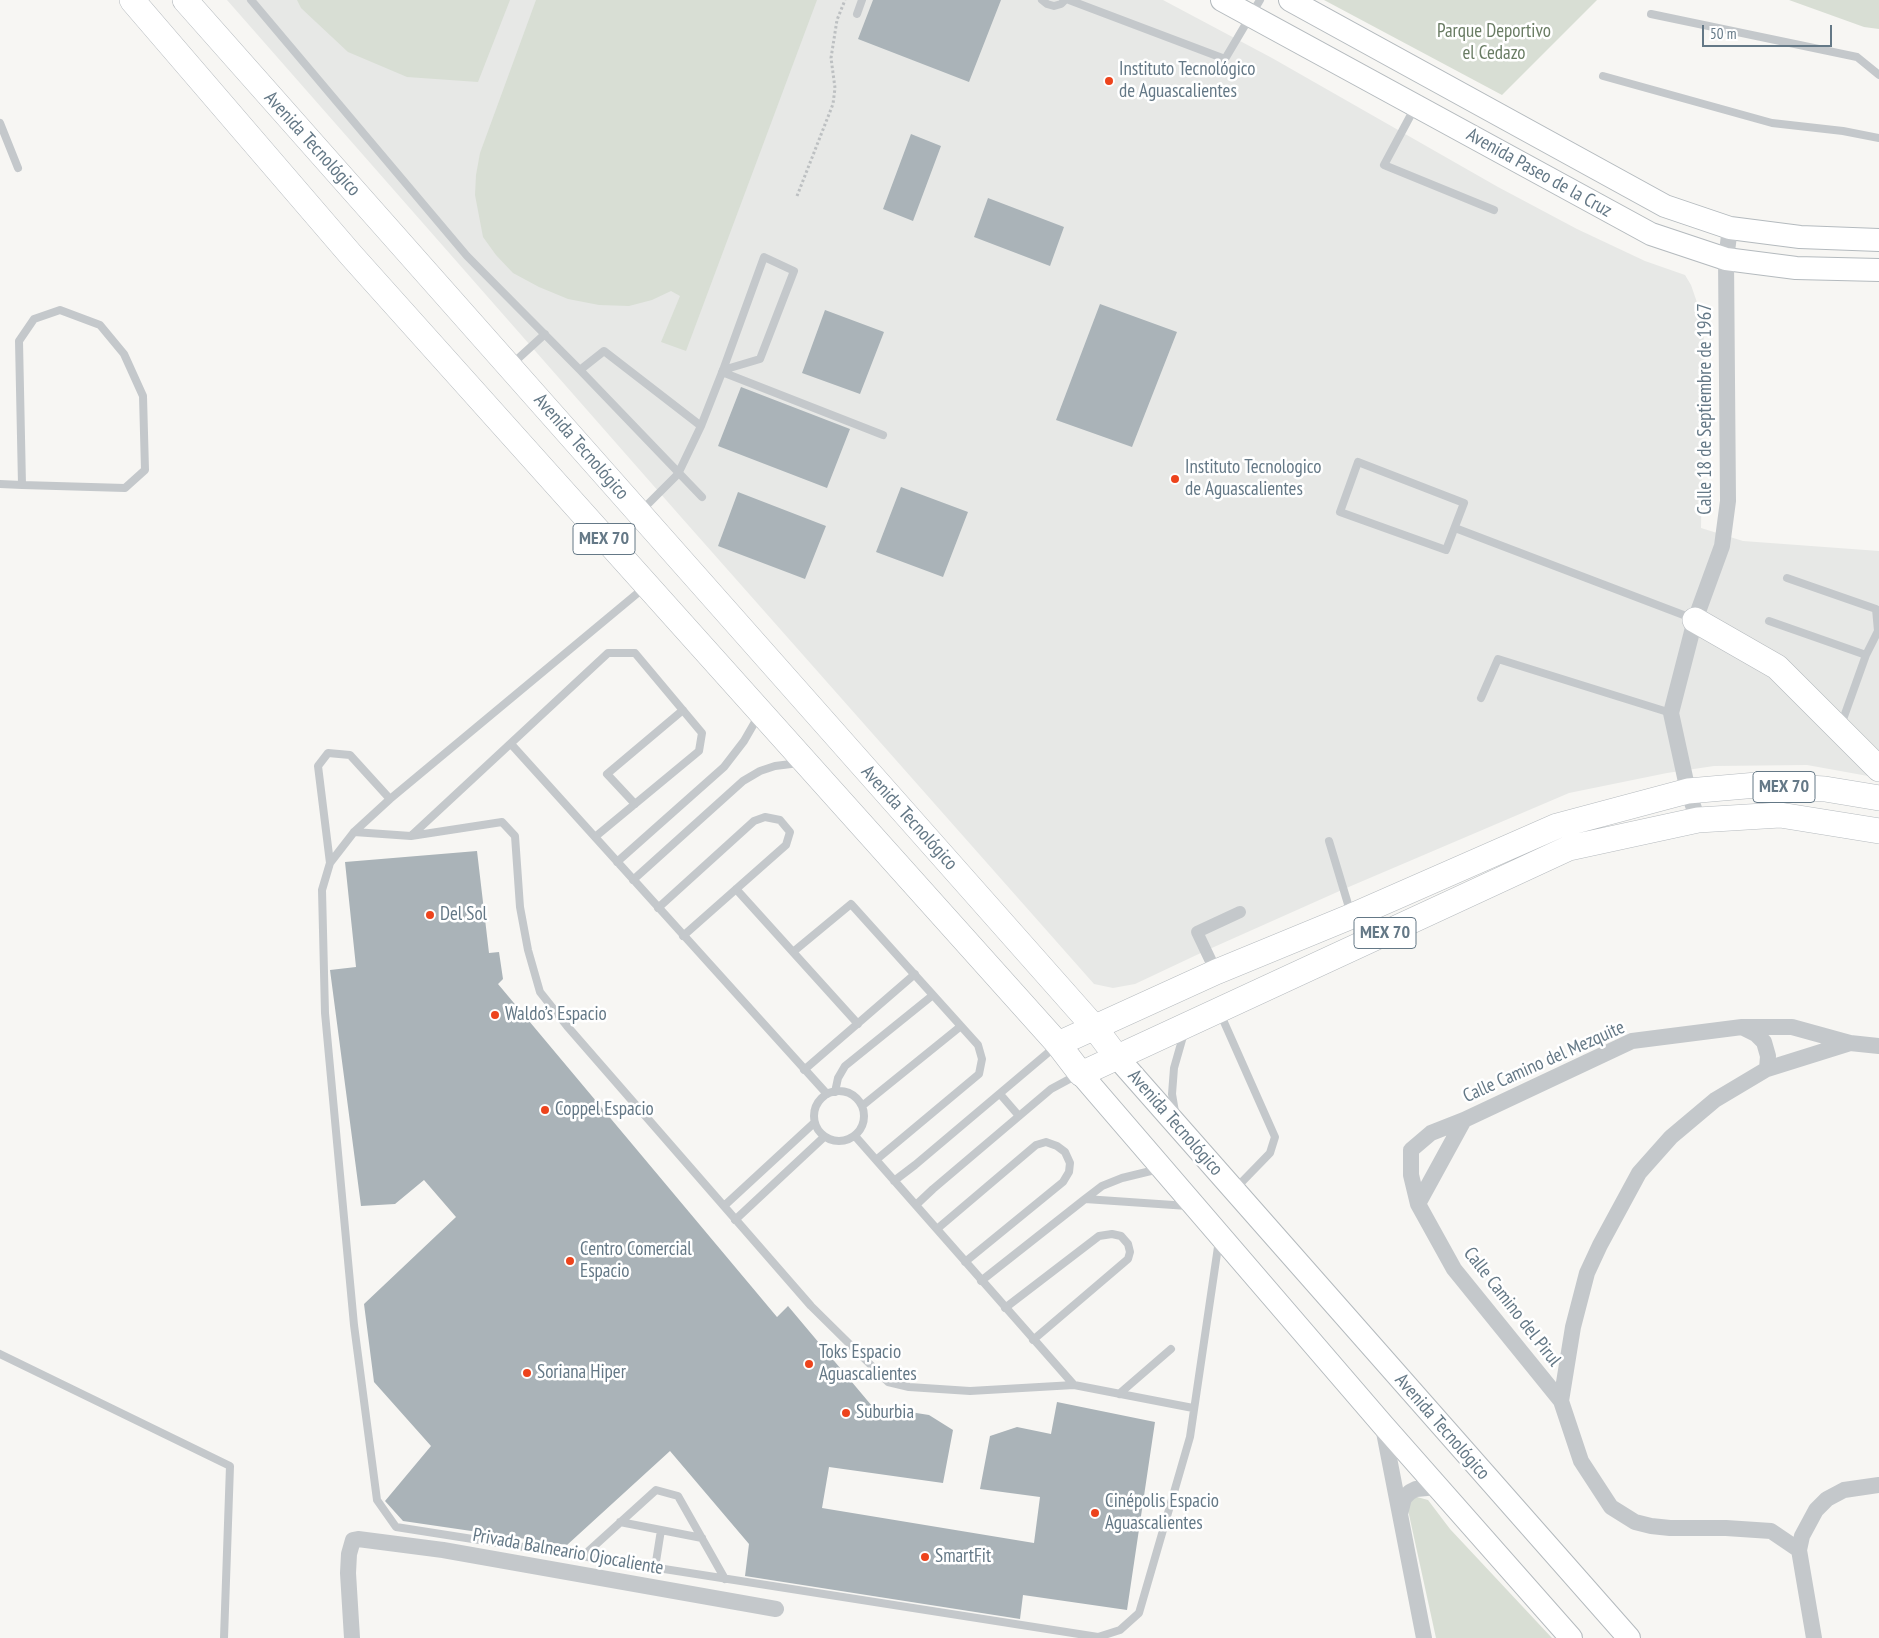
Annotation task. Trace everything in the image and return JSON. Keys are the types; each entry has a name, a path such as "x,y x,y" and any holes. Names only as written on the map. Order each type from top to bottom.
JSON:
{"main road":[{"name":"Avenida Tecnológico","path":"132,0 351,255 760,714 1058,1044 1081,1074 1383,1425 1572,1638"},
{"name":"Avenida Tecnológico","path":"185,0 1095,1028 1116,1056 1177,1127 1629,1638"},
{"name":"Avenida Paseo de la Cruz","path":"1222,0 1256,8 1416,106 1651,234 1726,259 1796,268 1879,270"},
{"name":"Avenida Paseo de la Cruz","path":"1290,0 1665,206 1730,228 1800,237 1879,240"},
{"path":"1695,620 1777,667 1879,769"},
{"name":"MEX 70","path":"1058,1044 1216,972 1352,916 1557,826 1688,791 1757,785 1825,789 1879,798"},
{"name":"MEX 70","path":"1081,1074 1187,1023 1569,848 1698,820 1780,815 1879,831"}],"street":[{"name":"Calle 18 de Septiembre de 1967","path":"1698,820 1688,791 1671,713 1695,620 1722,546 1728,501 1726,259 1730,228"},
{"path":"1216,972 1197,932 1240,912"},
{"path":"1742,1027 1756,1034 1764,1042 1768,1056 1767,1069"},
{"name":"Calle Camino del Mezquite","path":"1412,1150 1431,1132 1464,1120 1632,1041 1742,1027 1792,1027 1850,1043"},
{"path":"1799,1550 1771,1531 1651,1526 1636,1522 1611,1507 1581,1461 1561,1401 1573,1327 1587,1273 1600,1244 1639,1173 1671,1137 1715,1100 1767,1069 1850,1043 1879,1046"},
{"path":"1418,1204 1464,1120"},
{"name":"Calle Camino del Pirul","path":"1412,1150 1411,1175 1418,1204 1454,1269 1561,1401"},
{"name":"Avenida Tecnológico","path":"1383,1425 1424,1638"},
{"path":"1814,1638 1799,1550 1802,1536 1816,1510 1827,1499 1844,1490 1879,1485"},
{"path":"1400,1514 1404,1498 1410,1492 1416,1489 1438,1487"},
{"name":"Privada Balneario Ojocaliente","path":"352,1638 348,1573 349,1554 353,1540 443,1550 776,1609"}],"lane":[{"path":"251,0 467,256 702,497"},
{"path":"857,14 862,0"},
{"path":"1042,0 1054,6 1067,0 1225,59 1256,8"},
{"path":"1651,14 1857,58 1879,75"},
{"path":"1603,76 1772,123 1844,131 1879,138"},
{"path":"1416,106 1384,165 1494,210"},
{"path":"0,123 18,168"},
{"path":"639,513 678,474 723,371 764,257 794,270 760,359 723,371"},
{"path":"0,484 22,485 125,488 145,470 143,396 124,354 100,324 60,310 34,319 19,341 22,485"},
{"path":"509,366 545,334"},
{"path":"580,370 604,351 700,426"},
{"path":"723,371 883,435"},
{"path":"1358,462 1464,504 1455,528 1446,550 1340,512 1358,462"},
{"path":"1455,528 1695,620"},
{"path":"1787,578 1876,609 1878,631 1866,655 1840,729"},
{"path":"646,586 390,799 354,832 330,863 322,890 325,1013 354,1325 376,1500 396,1527 1098,1637 1120,1630 1139,1612 1190,1437 1220,1235"},
{"path":"1769,621 1866,655"},
{"path":"411,836 608,653 635,653 702,733 699,751 595,837"},
{"path":"1481,698 1498,659 1671,713"},
{"path":"635,804 607,774 683,710"},
{"path":"617,862 724,767 744,741 760,714"},
{"path":"511,744 804,1070 831,1093"},
{"path":"330,863 318,766 328,753 350,755 390,799"},
{"path":"633,880 743,781 768,768 804,762"},
{"path":"658,908 754,821 765,817 780,820 790,832 786,845 682,936"},
{"path":"354,832 411,836 502,822 515,836 520,907 528,950 540,992 567,1026 811,1306 888,1382 909,1387 970,1391 1074,1385 1193,1408"},
{"path":"1329,841 1352,916"},
{"path":"736,889 858,1024"},
{"path":"793,952 851,904 978,1045 982,1059 979,1074 876,1160"},
{"path":"804,1070 915,974"},
{"path":"831,1093 845,1066 933,995"},
{"path":"1218,1009 1275,1137 1270,1153 1234,1190"},
{"path":"1177,1127 1172,1094 1174,1068 1187,1023"},
{"path":"862,1106 961,1026"},
{"path":"894,1181 1058,1044"},
{"path":"916,1205 1051,1089 1081,1074"},
{"path":"831,1093 851,1094 862,1106 863,1122 855,1136 840,1142 824,1137 814,1123 815,1106 820,1099 831,1093"},
{"path":"1000,1094 1018,1116"},
{"path":"724,1206 814,1123"},
{"path":"855,1136 1074,1385"},
{"path":"735,1220 824,1137"},
{"path":"937,1229 1036,1145 1046,1142 1057,1146 1065,1152 1070,1163 1069,1172 1063,1182 965,1262"},
{"path":"981,1281 1102,1186 1122,1178 1162,1168"},
{"path":"1085,1199 1194,1206"},
{"path":"1005,1308 1099,1236 1112,1234 1122,1236 1128,1244 1130,1252 1128,1259 1033,1340"},
{"path":"1119,1394 1171,1349"},
{"path":"0,1354 230,1466 224,1638"},
{"path":"582,1557 656,1490 678,1496 725,1579"},
{"path":"620,1522 702,1538"},
{"path":"655,1568 661,1530"}],"path":[{"path":"797,196 833,104 835,88 831,58 836,20 845,0"}],"shaded area":[{"name":"Instituto Tecnologico de Aguascalientes","path":"227,0 1163,0 1272,58 1498,187 1577,229 1645,261 1685,275 1691,285 1701,314 1704,341 1701,528 1743,541 1879,551 1879,778 1807,765 1714,766 1667,773 1569,793 1344,889 1135,984 1113,988 1094,984"}],"green space":[{"path":"297,0 510,0 478,82 407,77 348,52 301,8"},
{"path":"536,0 817,0 686,351 661,342 680,296 671,291 652,300 629,306 599,305 568,299 539,287 513,273 496,255 483,237 475,195 480,153"},
{"name":"Parque Deportivo el Cedazo","path":"1324,0 1597,0 1502,95"},
{"path":"1789,0 1879,0 1879,29 1864,27"},
{"path":"1417,1497 1428,1500 1450,1529 1552,1638 1436,1638 1408,1510 1410,1500"}],"building":[{"path":"873,0 1001,0 969,82 858,39"},
{"path":"911,134 941,146 913,221 883,209"},
{"path":"988,198 1064,227 1050,266 974,237"},
{"path":"1100,304 1177,332 1132,447 1056,420"},
{"path":"825,310 884,332 860,394 802,373"},
{"path":"741,387 850,429 827,488 718,446"},
{"path":"901,487 968,512 943,577 876,552"},
{"path":"738,492 826,526 805,579 718,546"},
{"name":"Centro Comercial Espacio","path":"477,851 489,953 499,952 503,979 498,984 777,1317 788,1306 872,1406 929,1415 953,1430 943,1483 829,1467 822,1508 1034,1543 1040,1497 980,1489 990,1436 1017,1427 1051,1434 1057,1402 1155,1422 1127,1610 1023,1595 1020,1619 745,1576 749,1544 670,1451 567,1545 403,1521 385,1501 431,1446 374,1382 364,1304 456,1217 424,1180 395,1204 361,1206 330,970 356,967 345,862"}],"place":[{"name":"Instituto Tecnológico de Aguascalientes","path":"1109,81"},
{"name":"Instituto Tecnologico de Aguascalientes","path":"1175,479"},
{"name":"Del Sol","path":"430,915"},
{"name":"Waldo’s Espacio","path":"495,1015"},
{"name":"Coppel Espacio","path":"545,1110"},
{"name":"Centro Comercial Espacio","path":"570,1261"},
{"name":"Toks Espacio Aguascalientes","path":"809,1364"},
{"name":"Soriana Hiper","path":"527,1373"},
{"name":"Suburbia","path":"846,1413"},
{"name":"Cinépolis Espacio Aguascalientes","path":"1095,1513"},
{"name":"SmartFit","path":"925,1557"}]}
